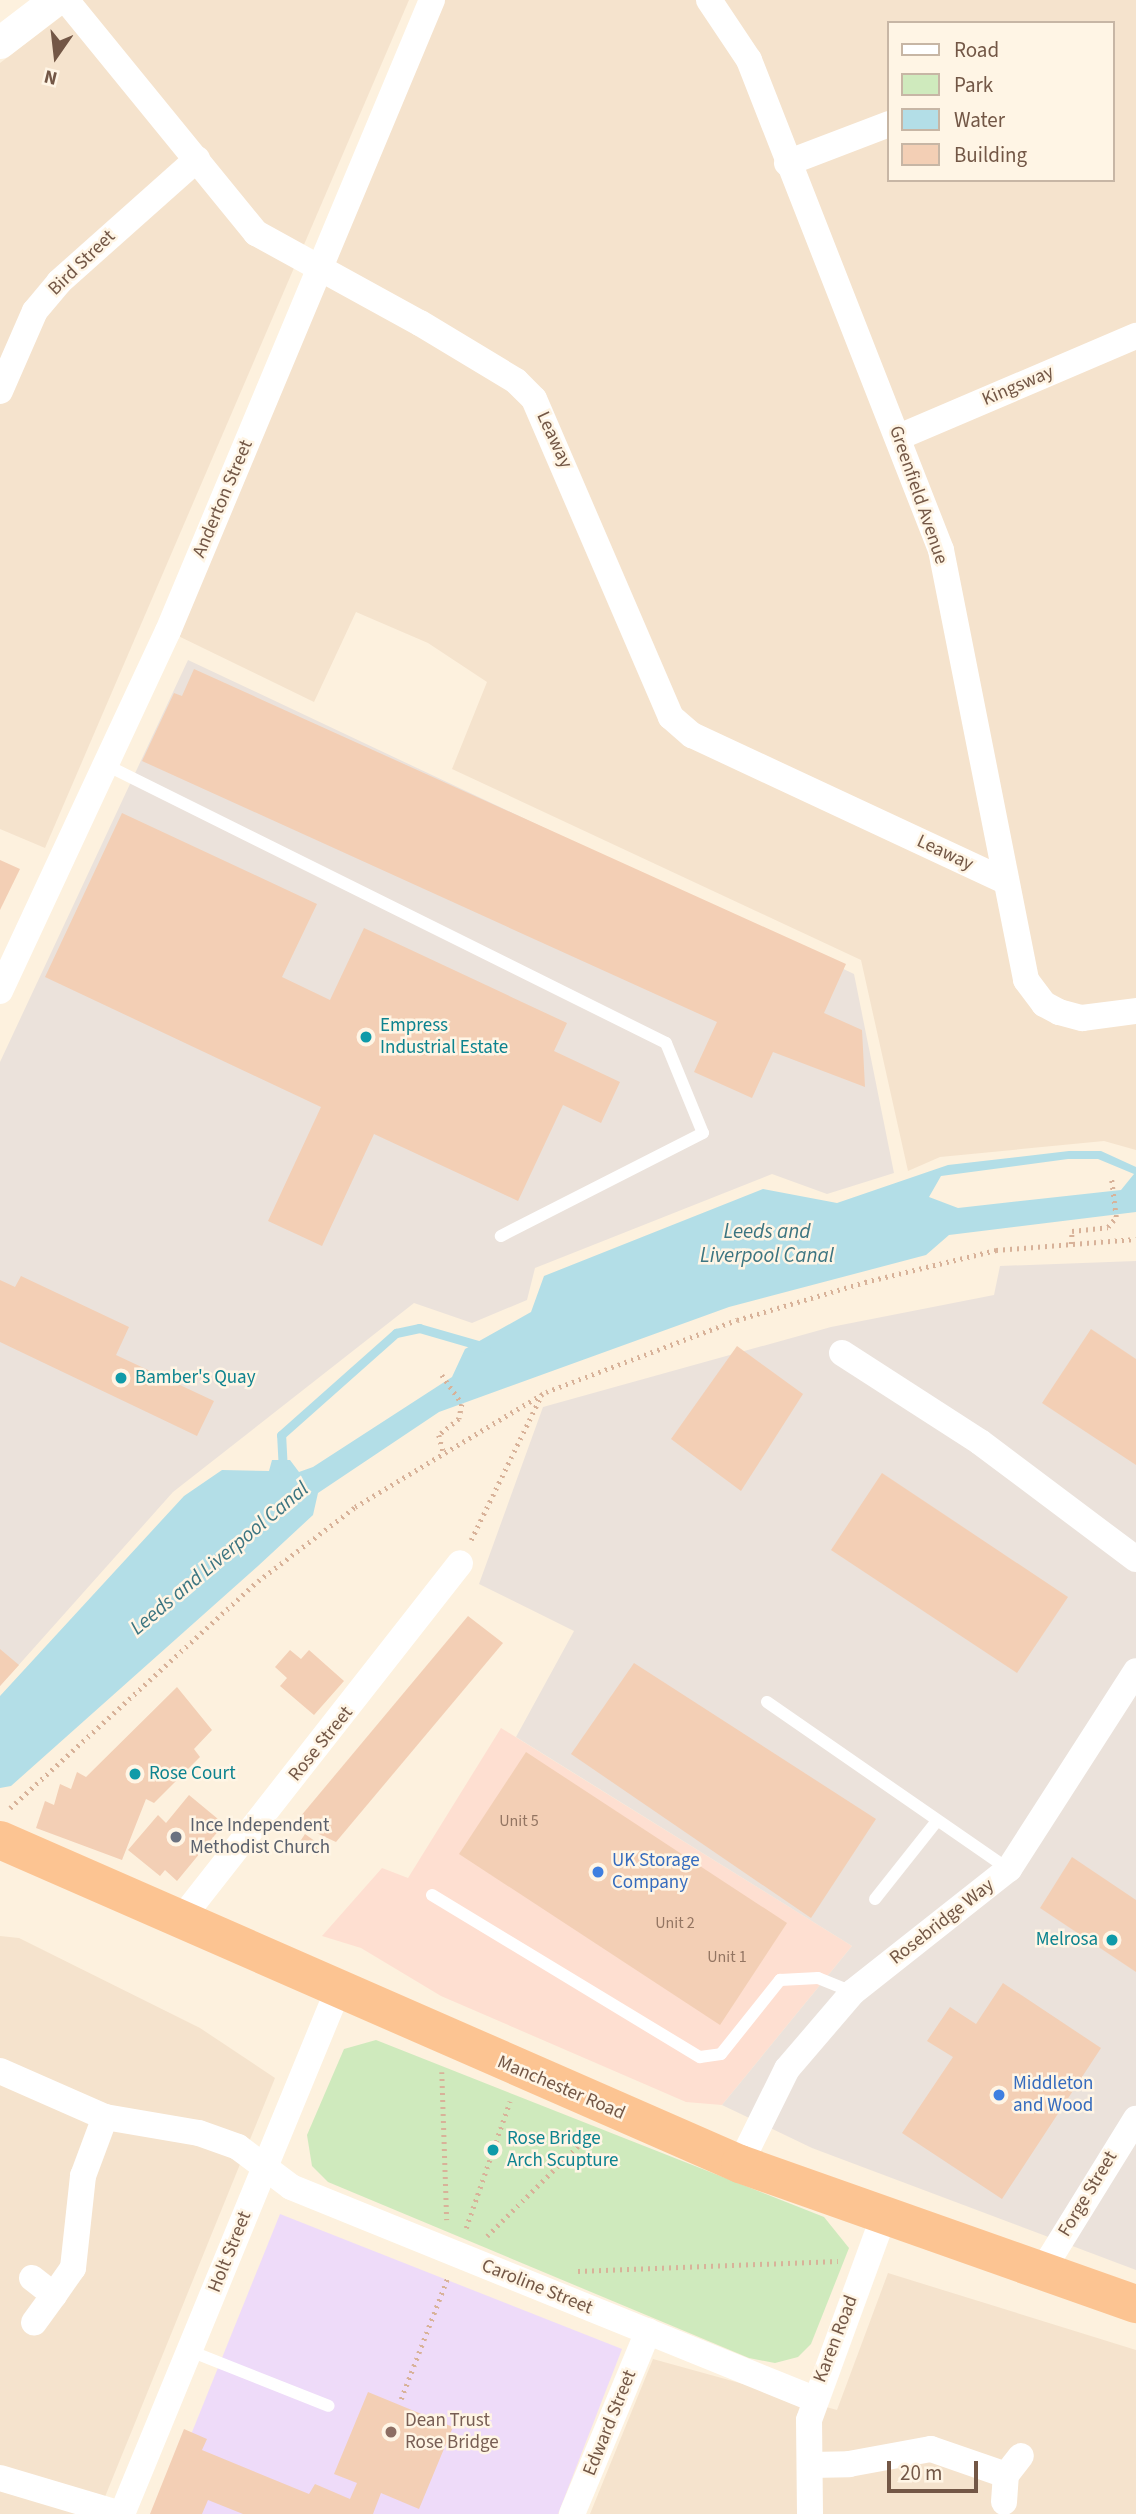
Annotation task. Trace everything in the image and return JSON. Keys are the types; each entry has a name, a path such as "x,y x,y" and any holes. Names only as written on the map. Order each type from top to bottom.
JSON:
{"highway":[{"name":"Manchester Road","path":"1,1828 178,1923 613,2111 740,2164 883,2218 1136,2304"}],"street":[{"path":"0,43 57,0"},
{"name":"Leaway","path":"66,0 256,233 494,368 534,399 671,717 692,736 1001,879"},
{"name":"Anderton Street","path":"0,991 106,765 432,0"},
{"name":"Greenfield Avenue","path":"709,0 749,60 899,436 941,551 1001,879 1026,980 1044,1004 1082,1018 1136,1011"},
{"path":"788,163 888,124"},
{"name":"Bird Street","path":"0,391 35,311 59,282 197,159"},
{"name":"Kingsway","path":"899,436 1136,337"},
{"path":"842,1353 980,1442 1136,1559"},
{"name":"Rose Street","path":"178,1923 460,1563"},
{"name":"Rosebridge Way","path":"740,2164 787,2069 853,1992 1009,1869 1136,1671"},
{"name":"Holt Street","path":"121,2514 338,1990"},
{"name":"Caroline Street","path":"0,2071 105,2117 200,2133 238,2147 291,2187 814,2399"},
{"path":"34,2323 73,2268 83,2176 105,2117"},
{"name":"Forge Street","path":"1042,2271 1136,2119"},
{"name":"Karen Road","path":"810,2514 814,2399 883,2218"},
{"path":"32,2278 54,2295"},
{"name":"Edward Street","path":"572,2514 648,2332"},
{"path":"810,2465 849,2464 930,2449 1013,2466 1004,2502"},
{"path":"0,2478 121,2514"}],"lane":[{"path":"106,765 666,1043 703,1133 501,1236"},
{"path":"767,1702 936,1822 1009,1869"},
{"path":"875,1899 936,1822"},
{"path":"432,1895 700,2057 722,2054 780,1980 818,1978 853,1992"},
{"path":"190,2351 329,2406"}],"path":[{"path":"1071,1244 1072,1231 1108,1227 1116,1217 1111,1179"},
{"path":"1,1828 258,1581 355,1507 443,1451 542,1394 737,1320 865,1282 996,1250 1136,1239"},
{"path":"443,1375 462,1404 458,1419 439,1435 443,1451"},
{"path":"460,1563 542,1394"},
{"path":"441,2036 457,2254"},
{"path":"457,2254 613,2111"},
{"path":"561,2272 867,2259"}],"shaded area":[{"path":"83,0 409,0 45,848 0,829 0,63"},
{"path":"432,0 1136,0 1136,1150 1104,1141 940,1157 908,1171 861,960 452,769 487,682 428,643 356,612 314,702 168,631"},
{"path":"188,660 854,974 894,1173 827,1194 772,1174 535,1268 527,1300 472,1323 414,1303 173,1492 0,1686 0,1062"},
{"path":"1136,1261 1136,2270 812,2148 722,2105 852,1946 516,1737 574,1631 479,1584 543,1407 831,1327 994,1295 1000,1266"},
{"path":"501,1728 852,1946 722,2105 686,2102 441,1996 361,1948 322,1936 382,1868 408,1878"},
{"path":"0,1936 19,1938 200,2028 275,2078 98,2514 0,2514"},
{"name":"Dean Trust Rose Bridge","path":"280,2214 622,2349 558,2514 159,2514"},
{"path":"888,2273 1136,2350 1136,2514 590,2514 653,2359 837,2410"}],"green space":[{"path":"376,2040 824,2217 849,2248 811,2344 798,2357 775,2363 749,2358 328,2182 312,2166 307,2135 344,2049"}],"water":[{"name":"Leeds and Liverpool Canal","path":"1069,1151 1101,1151 1136,1167 1136,1212 949,1235 926,1255 729,1307 439,1412 318,1493 313,1515 11,1786 0,1788 0,1696 184,1496 222,1470 269,1471 272,1460 290,1460 299,1472 313,1467 452,1377 465,1349 531,1312 544,1276 763,1189 837,1203 948,1165","holes":["1068,1159 1098,1159 1134,1174 1121,1190 958,1208 929,1197 941,1176"]}],"building":[{"path":"194,669 846,964 824,1013 862,1030 865,1087 773,1052 752,1098 694,1072 717,1022 142,761 174,693 182,696"},
{"name":"Empress Industrial Estate","path":"122,813 317,904 282,977 330,1000 364,928 567,1023 554,1051 620,1082 601,1123 563,1105 518,1201 374,1134 322,1246 268,1221 321,1107 45,977"},
{"path":"0,860 20,869 0,910"},
{"name":"Bamber's Quay","path":"21,1276 129,1327 116,1355 214,1401 197,1436 0,1342 0,1280 15,1287"},
{"path":"1091,1329 1136,1359 1136,1465 1042,1403"},
{"path":"737,1346 803,1394 741,1491 671,1439"},
{"path":"882,1473 1068,1597 1017,1673 831,1550"},
{"path":"468,1616 503,1643 336,1842 295,1823"},
{"path":"0,1649 19,1665 0,1686"},
{"path":"290,1650 301,1659 309,1650 344,1681 314,1715 280,1686 287,1678 275,1667"},
{"path":"634,1663 876,1819 811,1918 571,1754"},
{"name":"Rose Court","path":"177,1687 212,1730 194,1749 200,1757 154,1803 146,1799 122,1860 36,1828 45,1801 54,1805 60,1784 71,1789 77,1772 86,1777"},
{"path":"526,1752 787,1923 720,2025 459,1854"},
{"name":"Ince Independent Methodist Church","path":"189,1795 224,1824 177,1881 165,1870 160,1876 128,1850 158,1815 166,1823"},
{"path":"305,1834 323,1847 317,1856 299,1843"},
{"name":"Melrosa","path":"1072,1857 1136,1900 1136,1972 1040,1908"},
{"name":"Middleton and Wood","path":"1003,1983 1101,2048 1002,2199 902,2133 953,2057 927,2041 950,2007 976,2024"},
{"path":"368,2392 453,2427 419,2509 381,2493 373,2514 243,2514 208,2500 202,2514 150,2514 184,2429 207,2439 202,2450 309,2494 315,2484 350,2499 357,2483 334,2474"}],"waterway":[{"path":"283,1471 281,1435 396,1333 419,1328 485,1347"}],"place":[{"name":"Empress Industrial Estate","path":"366,1037"},
{"name":"Bamber's Quay","path":"121,1378"},
{"name":"Rose Court","path":"135,1774"},
{"name":"Ince Independent Methodist Church","path":"176,1837"},
{"name":"UK Storage Company","path":"598,1872"},
{"name":"Melrosa","path":"1112,1940"},
{"name":"Middleton and Wood","path":"999,2095"},
{"name":"Rose Bridge Arch Scupture","path":"493,2150"},
{"name":"Dean Trust Rose Bridge","path":"391,2432"}]}
